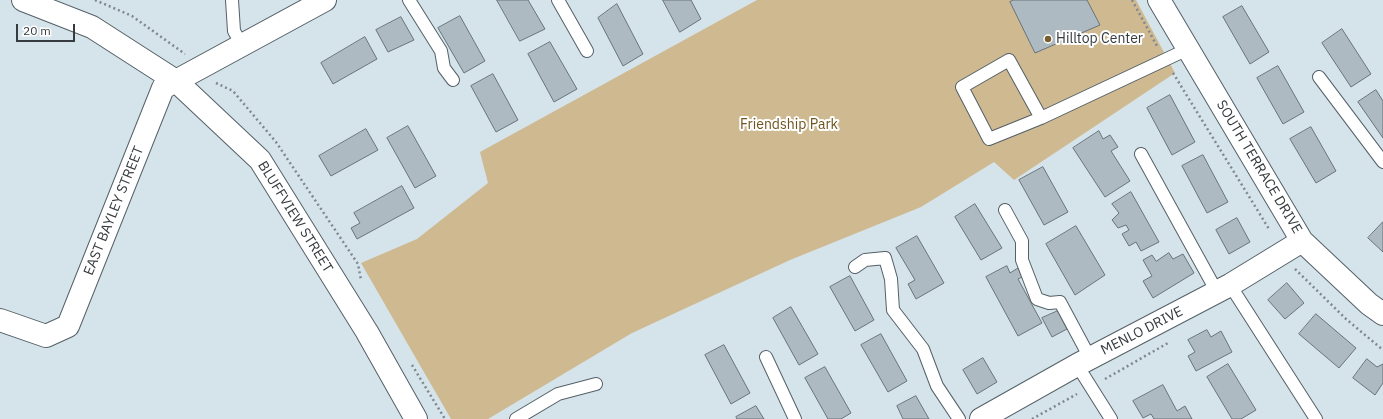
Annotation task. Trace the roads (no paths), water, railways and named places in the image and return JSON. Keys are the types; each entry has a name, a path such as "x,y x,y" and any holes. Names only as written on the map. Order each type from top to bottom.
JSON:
{"street":[{"name":"BLUFFVIEW STREET","path":"23,0 92,26 176,81 260,160 367,332 416,419"},
{"name":"EAST BAYLEY STREET","path":"0,320 46,336 68,326 162,88 325,0"},
{"name":"SOUTH TERRACE DRIVE","path":"1160,0 1188,49 1294,254 1383,314"},
{"name":"MENLO DRIVE","path":"981,419 1084,361 1224,288 1294,254"}],"lane":[{"path":"232,0 234,31 242,45"},
{"path":"409,0 441,51 444,68 453,80"},
{"path":"558,0 587,51"},
{"path":"1041,118 1009,60 962,87 989,139 1041,118 1188,49"},
{"path":"1319,78 1383,162"},
{"path":"1141,154 1224,288 1316,419"},
{"path":"1005,210 1022,241 1022,260 1037,299 1049,303 1060,302 1084,361 1091,386 1111,419"},
{"path":"855,267 865,260 885,258 891,279 892,310 923,349 937,386 959,419"},
{"path":"766,357 795,419"},
{"path":"516,419 558,394 596,384"}],"place":[{"name":"Hilltop Center","path":"1048,39"}],"park label":[{"name":"Friendship Park","path":"789,125"}]}
